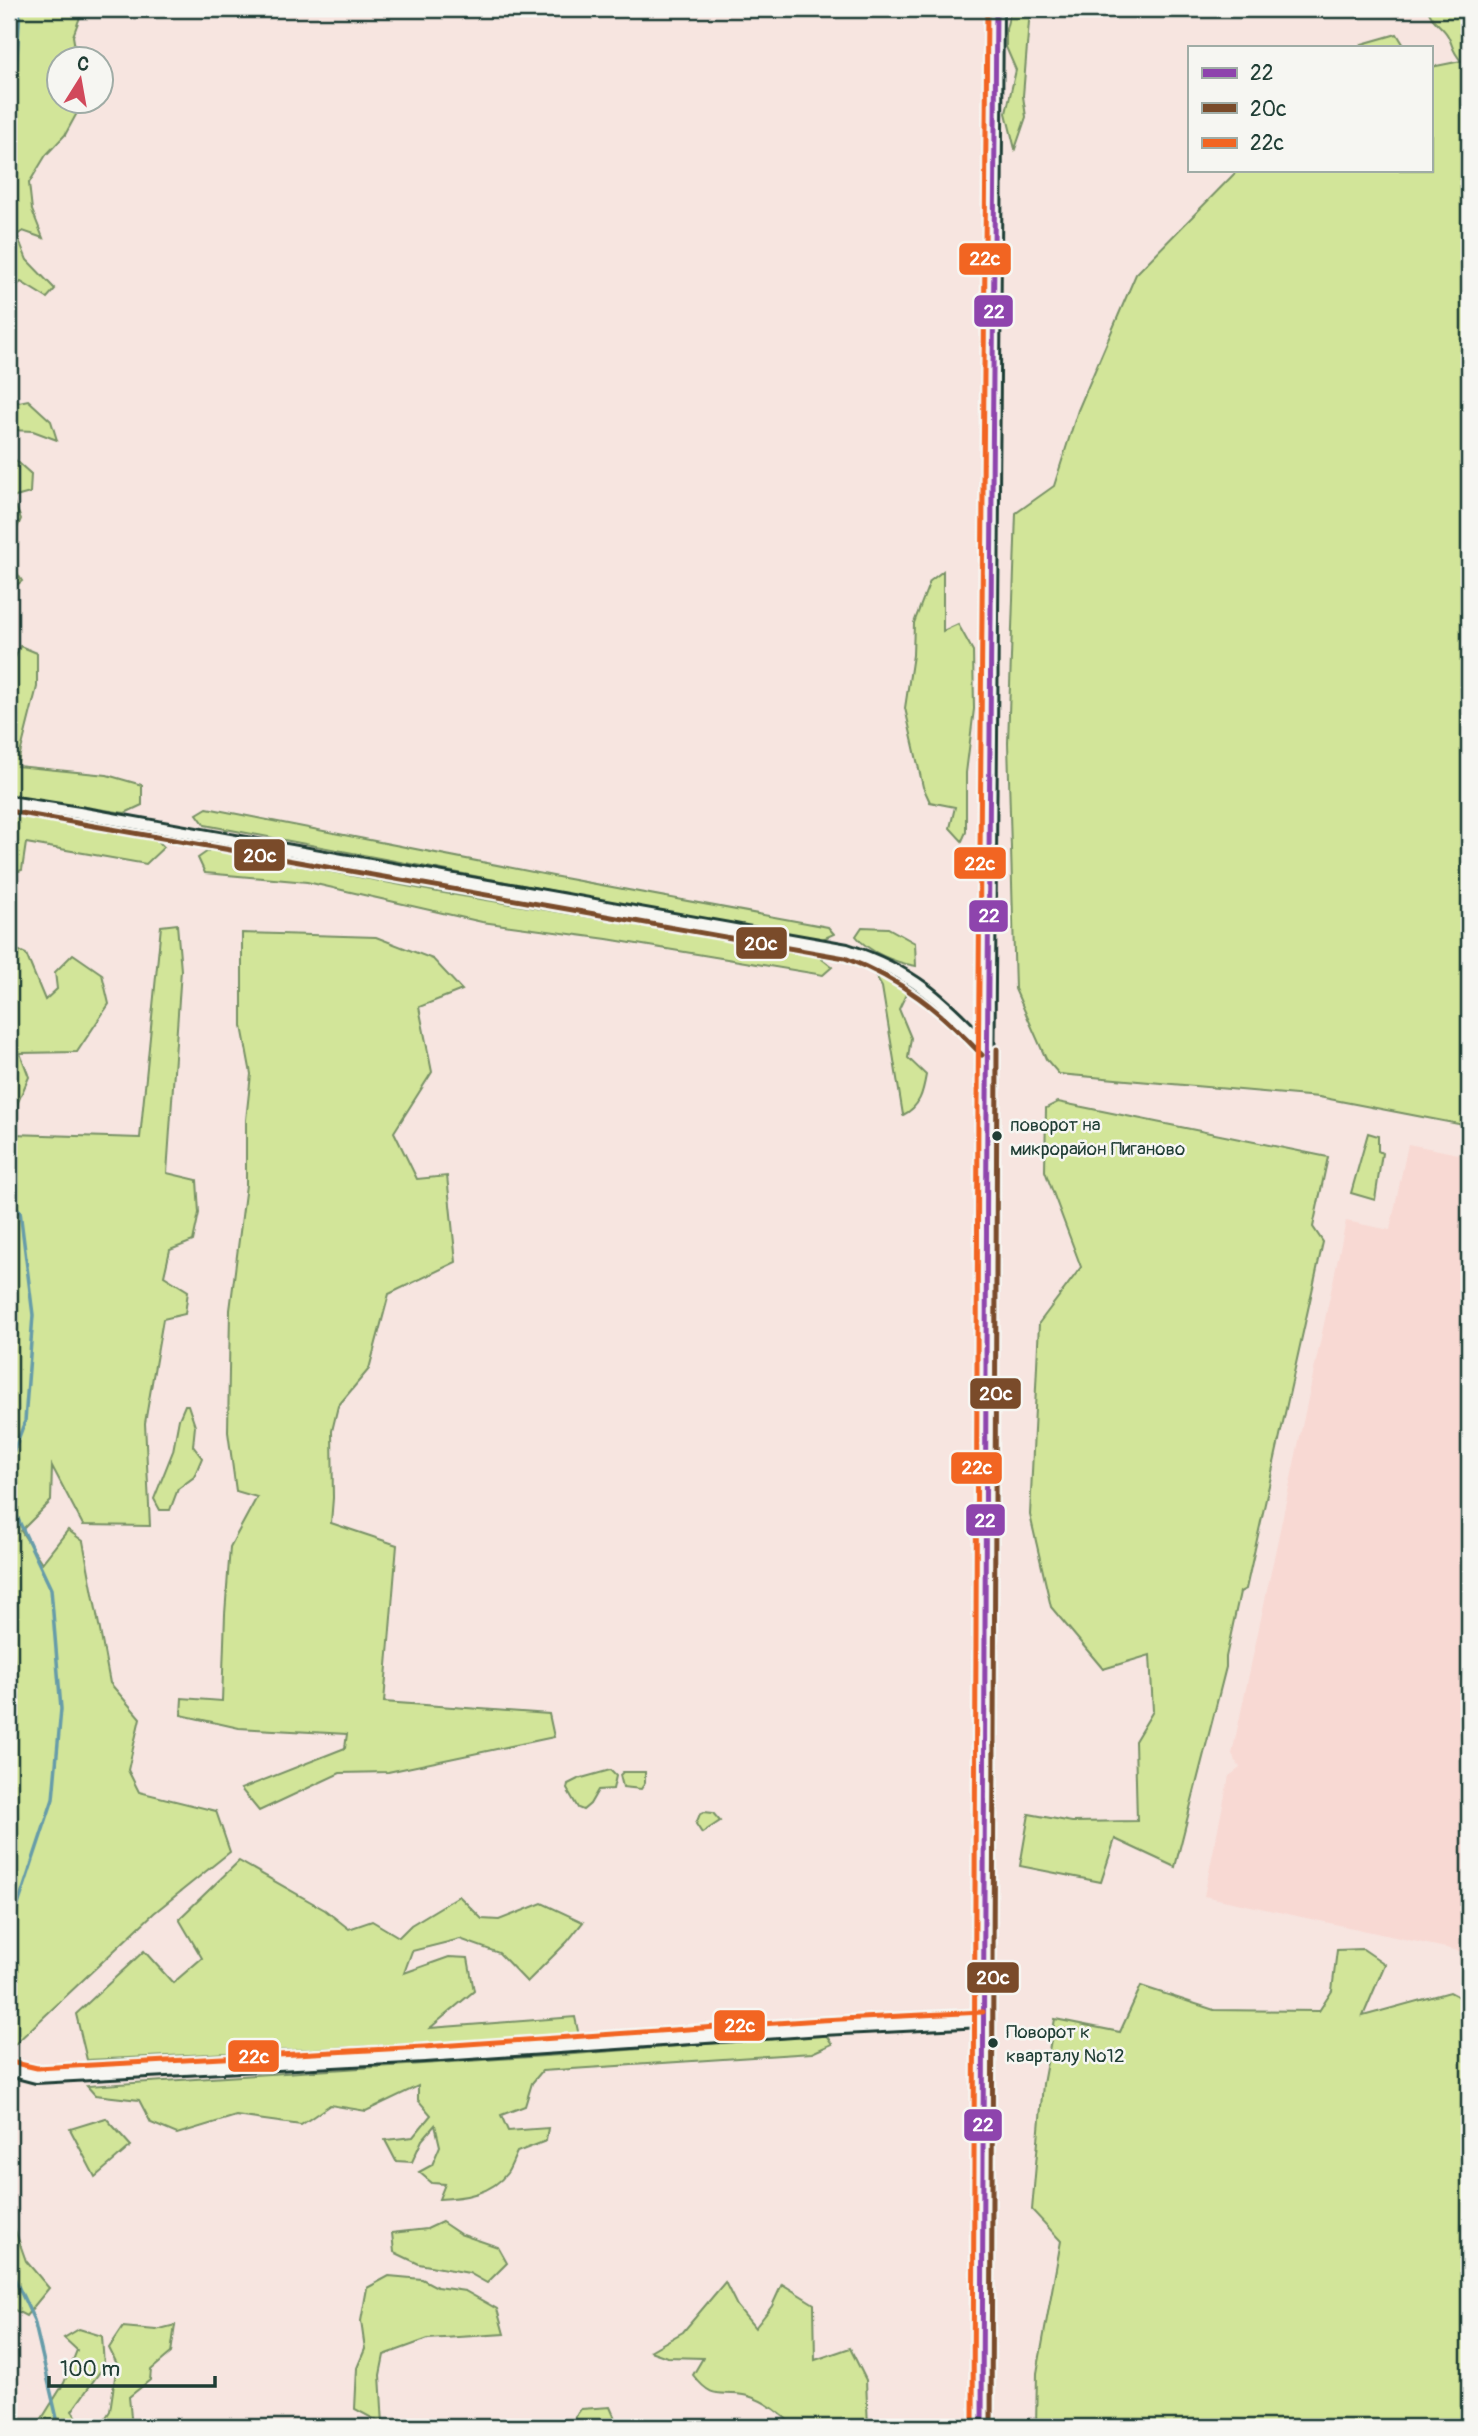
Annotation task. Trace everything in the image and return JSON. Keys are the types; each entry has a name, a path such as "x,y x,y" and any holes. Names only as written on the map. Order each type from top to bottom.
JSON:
{"street":[{"path":"982,2427 996,9"},
{"path":"9,803 92,815 847,950 880,961 909,976 954,1013 988,1049"},
{"path":"9,2070 37,2077 78,2075 983,2021"}],"shaded area":[{"path":"1408,1144 1469,1156 1469,1953 1204,1896 1229,1776 1240,1768 1232,1754 1346,1221 1390,1230"}],"green space":[{"path":"9,9 83,9 73,36 75,46 46,46 46,116 75,116 65,135 46,155 29,183 32,210 43,238 23,231 17,235 27,260 55,289 47,298 21,282 9,292"},
{"path":"1011,9 1030,9 1023,96 1026,117 1015,149 1006,113 1016,70 1006,47 1006,29"},
{"path":"1428,9 1469,9 1469,1126 1319,1097 1059,1074 1046,1059 1015,989 1008,743 1016,513 1054,486 1078,410 1136,274 1236,172 1432,172 1432,67 1461,61 1448,36"},
{"path":"1397,34 1404,46 1360,46"},
{"path":"28,400 51,421 57,440 33,431 10,430 11,456 31,474 30,493 12,498 21,519 9,546 9,404"},
{"path":"9,560 22,581 9,591"},
{"path":"943,571 943,631 958,624 973,651 974,709 966,773 966,832 962,841 950,828 955,807 930,802 923,787 905,708 913,655 914,623 930,581"},
{"path":"20,646 37,653 37,687 17,766 107,775 142,785 142,805 125,813 9,796 9,672"},
{"path":"207,808 828,927 834,934 818,941 205,825 197,814"},
{"path":"9,813 152,835 164,847 146,864 26,843 22,870 9,874"},
{"path":"211,849 438,892 817,955 832,967 823,975 607,939 482,922 307,882 205,873 198,858"},
{"path":"177,924 181,970 167,1173 197,1180 199,1213 193,1241 170,1250 164,1276 188,1291 185,1314 163,1319 145,1423 150,1526 83,1525 52,1466 51,1501 21,1531 42,1563 68,1530 83,1541 110,1683 140,1718 128,1770 139,1792 216,1811 230,1852 154,1913 9,2047 9,1717 19,1698 9,1617 9,946 26,954 45,1000 57,989 55,972 73,954 102,974 109,1004 77,1052 20,1053 29,1077 18,1102 13,1134 140,1138 161,926"},
{"path":"862,927 888,928 915,943 916,966 891,959 861,942 856,936"},
{"path":"242,933 376,937 433,959 462,990 419,1007 432,1072 394,1132 417,1179 447,1176 456,1262 389,1294 369,1369 338,1406 332,1431 331,1523 397,1545 384,1702 549,1714 554,1737 388,1772 340,1773 259,1811 241,1789 345,1748 347,1734 239,1728 181,1715 182,1698 222,1701 230,1547 257,1497 236,1491 228,1432 230,1310 246,1185 246,1120 251,1074 242,1026"},
{"path":"882,969 910,986 899,1009 911,1038 908,1058 926,1075 917,1103 903,1115 882,987 873,972"},
{"path":"1058,1102 1328,1157 1313,1227 1323,1242 1246,1589 1240,1592 1226,1667 1175,1867 1115,1839 1101,1882 1020,1866 1029,1814 1072,1822 1137,1821 1135,1741 1153,1711 1150,1655 1103,1669 1051,1607 1030,1515 1039,1323 1081,1267 1045,1171 1046,1108"},
{"path":"1368,1133 1378,1136 1378,1151 1382,1153 1375,1200 1351,1193"},
{"path":"185,1405 188,1405 195,1426 193,1446 202,1458 194,1477 178,1489 170,1510 160,1510 154,1499 173,1451 179,1419"},
{"path":"610,1770 616,1776 613,1789 598,1790 590,1804 583,1810 578,1808 567,1789 568,1784"},
{"path":"623,1772 645,1772 645,1783 641,1789 623,1787 620,1775"},
{"path":"713,1813 720,1821 702,1833 696,1824 700,1814"},
{"path":"239,1861 325,1910 349,1929 372,1921 399,1937 411,1925 459,1896 482,1919 499,1920 542,1903 583,1922 527,1982 499,1953 460,1939 412,1951 404,1973 449,1957 468,1958 474,1991 430,2028 575,2017 579,2036 87,2060 76,2014 144,1951 173,1983 202,1958 179,1919"},
{"path":"1363,1949 1385,1964 1363,2016 1450,1992 1469,2002 1469,2427 1036,2427 1037,2373 1061,2241 1032,2210 1043,2084 1055,2019 1120,2032 1141,1986 1214,2010 1319,2011 1332,1991 1337,1950"},
{"path":"826,2035 832,2044 812,2053 542,2071 532,2083 525,2106 501,2115 508,2131 548,2128 546,2141 517,2152 507,2173 493,2186 476,2194 439,2199 445,2184 432,2183 419,2172 432,2165 440,2146 435,2125 422,2140 412,2162 396,2161 385,2140 413,2137 431,2115 418,2100 418,2086 366,2111 330,2105 301,2125 236,2116 177,2134 151,2123 139,2100 95,2095 87,2086 561,2055"},
{"path":"106,2118 131,2146 95,2177 70,2129"},
{"path":"9,2213 26,2261 49,2288 26,2316 9,2307"},
{"path":"442,2222 460,2234 498,2247 507,2263 487,2283 469,2273 419,2264 394,2252 392,2233 427,2229"},
{"path":"389,2276 422,2279 437,2287 465,2291 497,2309 504,2334 428,2339 384,2355 380,2375 383,2424 355,2409 357,2368 365,2349 361,2321 367,2288"},
{"path":"725,2282 737,2306 755,2328 772,2306 782,2284 814,2304 815,2360 850,2348 866,2380 868,2427 795,2427 754,2398 707,2389 693,2375 703,2358 667,2357 650,2351 683,2332"},
{"path":"175,2325 171,2353 151,2370 150,2380 129,2397 132,2427 100,2427 110,2411 117,2364 109,2348 123,2327 156,2330"},
{"path":"79,2329 102,2336 104,2366 72,2411 85,2427 45,2427 41,2420 64,2383 77,2350 64,2338"},
{"path":"610,2407 617,2423 611,2427 568,2427 581,2409"}],"waterway":[{"path":"9,128 20,9"},
{"path":"9,1202 20,1211 33,1315 25,1421 9,1464"},
{"path":"9,1500 51,1589 61,1709 53,1799 9,1932"},
{"path":"9,2267 34,2320 59,2427"}],"transit line":[{"name":"22c","path":"973,2427 978,1101 987,9"},
{"name":"22","path":"982,2427 987,1101 996,9"},
{"name":"20с","path":"9,811 845,958 885,976 919,998 951,1024 982,1055"},
{"name":"20с","path":"991,2427 997,1049"},
{"name":"22c","path":"11,2062 37,2068 983,2012"}],"place":[{"name":"поворот на микрорайон Пиганово","path":"997,1136"},
{"name":"Поворот к кварталу №12","path":"993,2043"}]}
